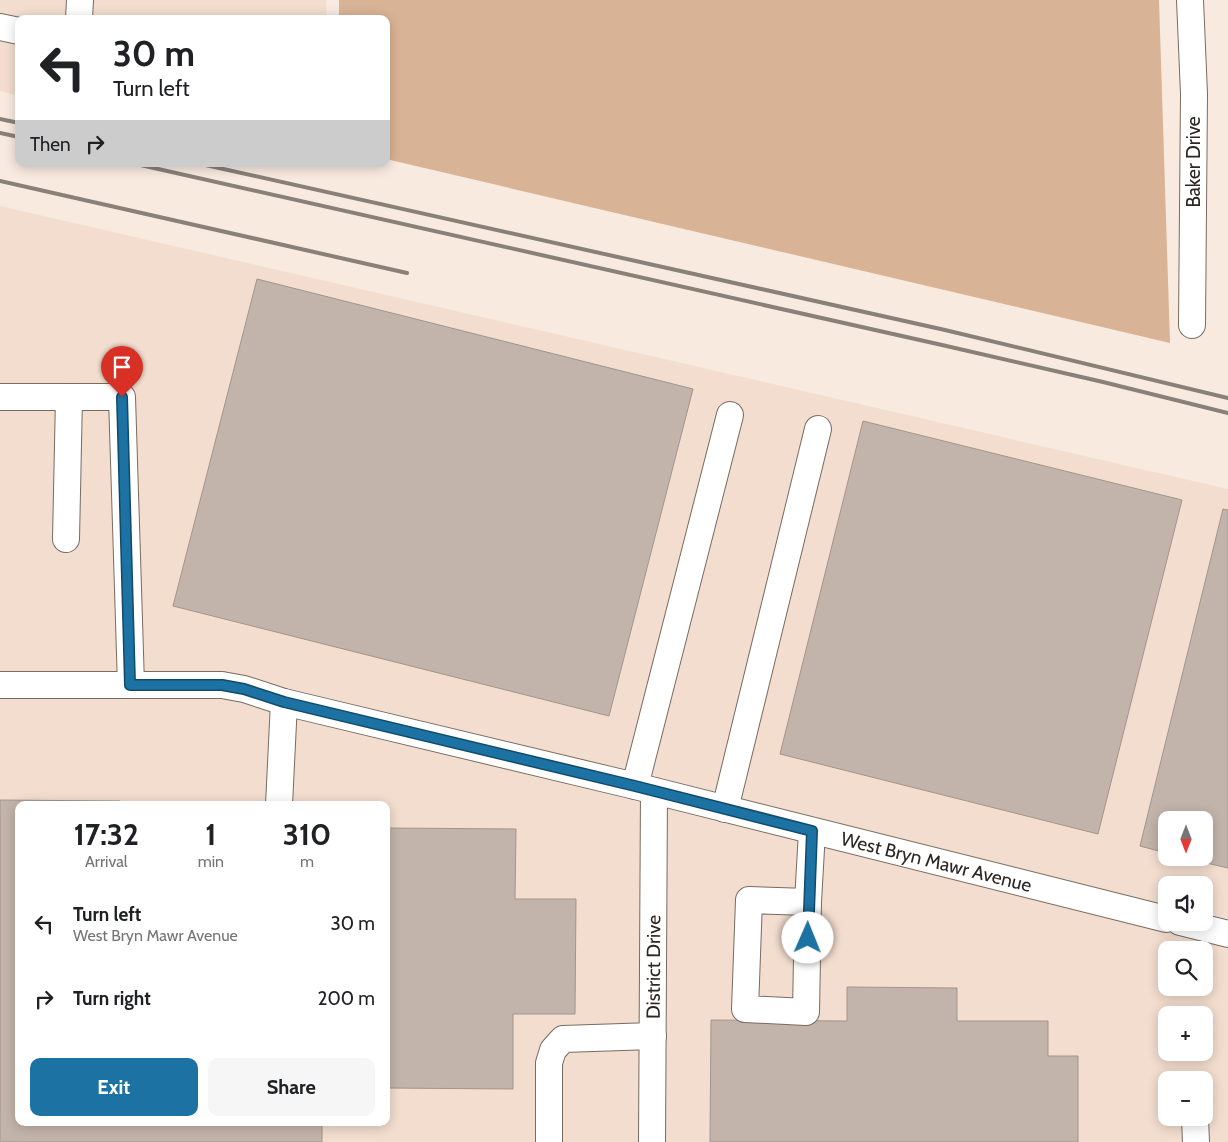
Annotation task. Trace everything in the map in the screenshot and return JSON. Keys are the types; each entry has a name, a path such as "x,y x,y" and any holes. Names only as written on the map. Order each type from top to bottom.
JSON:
{"street":[{"path":"79,15 80,0"},
{"name":"Baker Drive","path":"1190,0 1194,94 1192,324"},
{"path":"0,27 15,30"},
{"path":"0,396 122,397 130,685"},
{"path":"66,539 69,397"},
{"name":"District Drive","path":"652,1142 653,1036 645,789 730,415"},
{"path":"725,809 818,429"},
{"name":"West Bryn Mawr Avenue","path":"0,685 222,685 244,689 284,702 645,789 1158,917"},
{"path":"278,801 284,702"},
{"path":"808,902 750,900 745,1009 806,1012 808,902 812,831"},
{"path":"1213,930 1228,934"},
{"path":"549,1142 550,1064 553,1050 563,1039 653,1036"},
{"path":"1195,1126 1196,1142"}],"shaded area":[{"path":"0,0 326,0 327,15 15,15 15,95 0,91"},
{"path":"339,0 1159,0 1170,343 390,160 390,15 339,15"},
{"path":"0,206 1228,489 1228,1142 0,1142"}],"building":[{"path":"257,279 693,389 609,716 173,606"},
{"path":"863,421 1182,500 1098,834 780,754"},
{"path":"1223,509 1228,510 1228,868 1213,865 1213,811 1158,811 1158,851 1140,846"},
{"path":"0,800 120,801 15,801 15,1126 322,1126 322,1142 0,1142"},
{"path":"390,828 516,829 515,899 576,899 575,1014 513,1014 513,1089 390,1088"},
{"path":"847,987 957,988 957,1021 1048,1021 1048,1056 1078,1056 1078,1142 710,1142 711,1020 847,1021"}],"railway":[{"path":"0,119 15,122"},
{"path":"0,133 15,136"},
{"path":"149,167 942,345 1228,413"},
{"path":"214,167 945,330 1228,398"},
{"path":"0,181 407,273"}],"route":[{"path":"122,397 130,685 222,685 244,689 284,702 635,786 812,831 808,938"}]}
